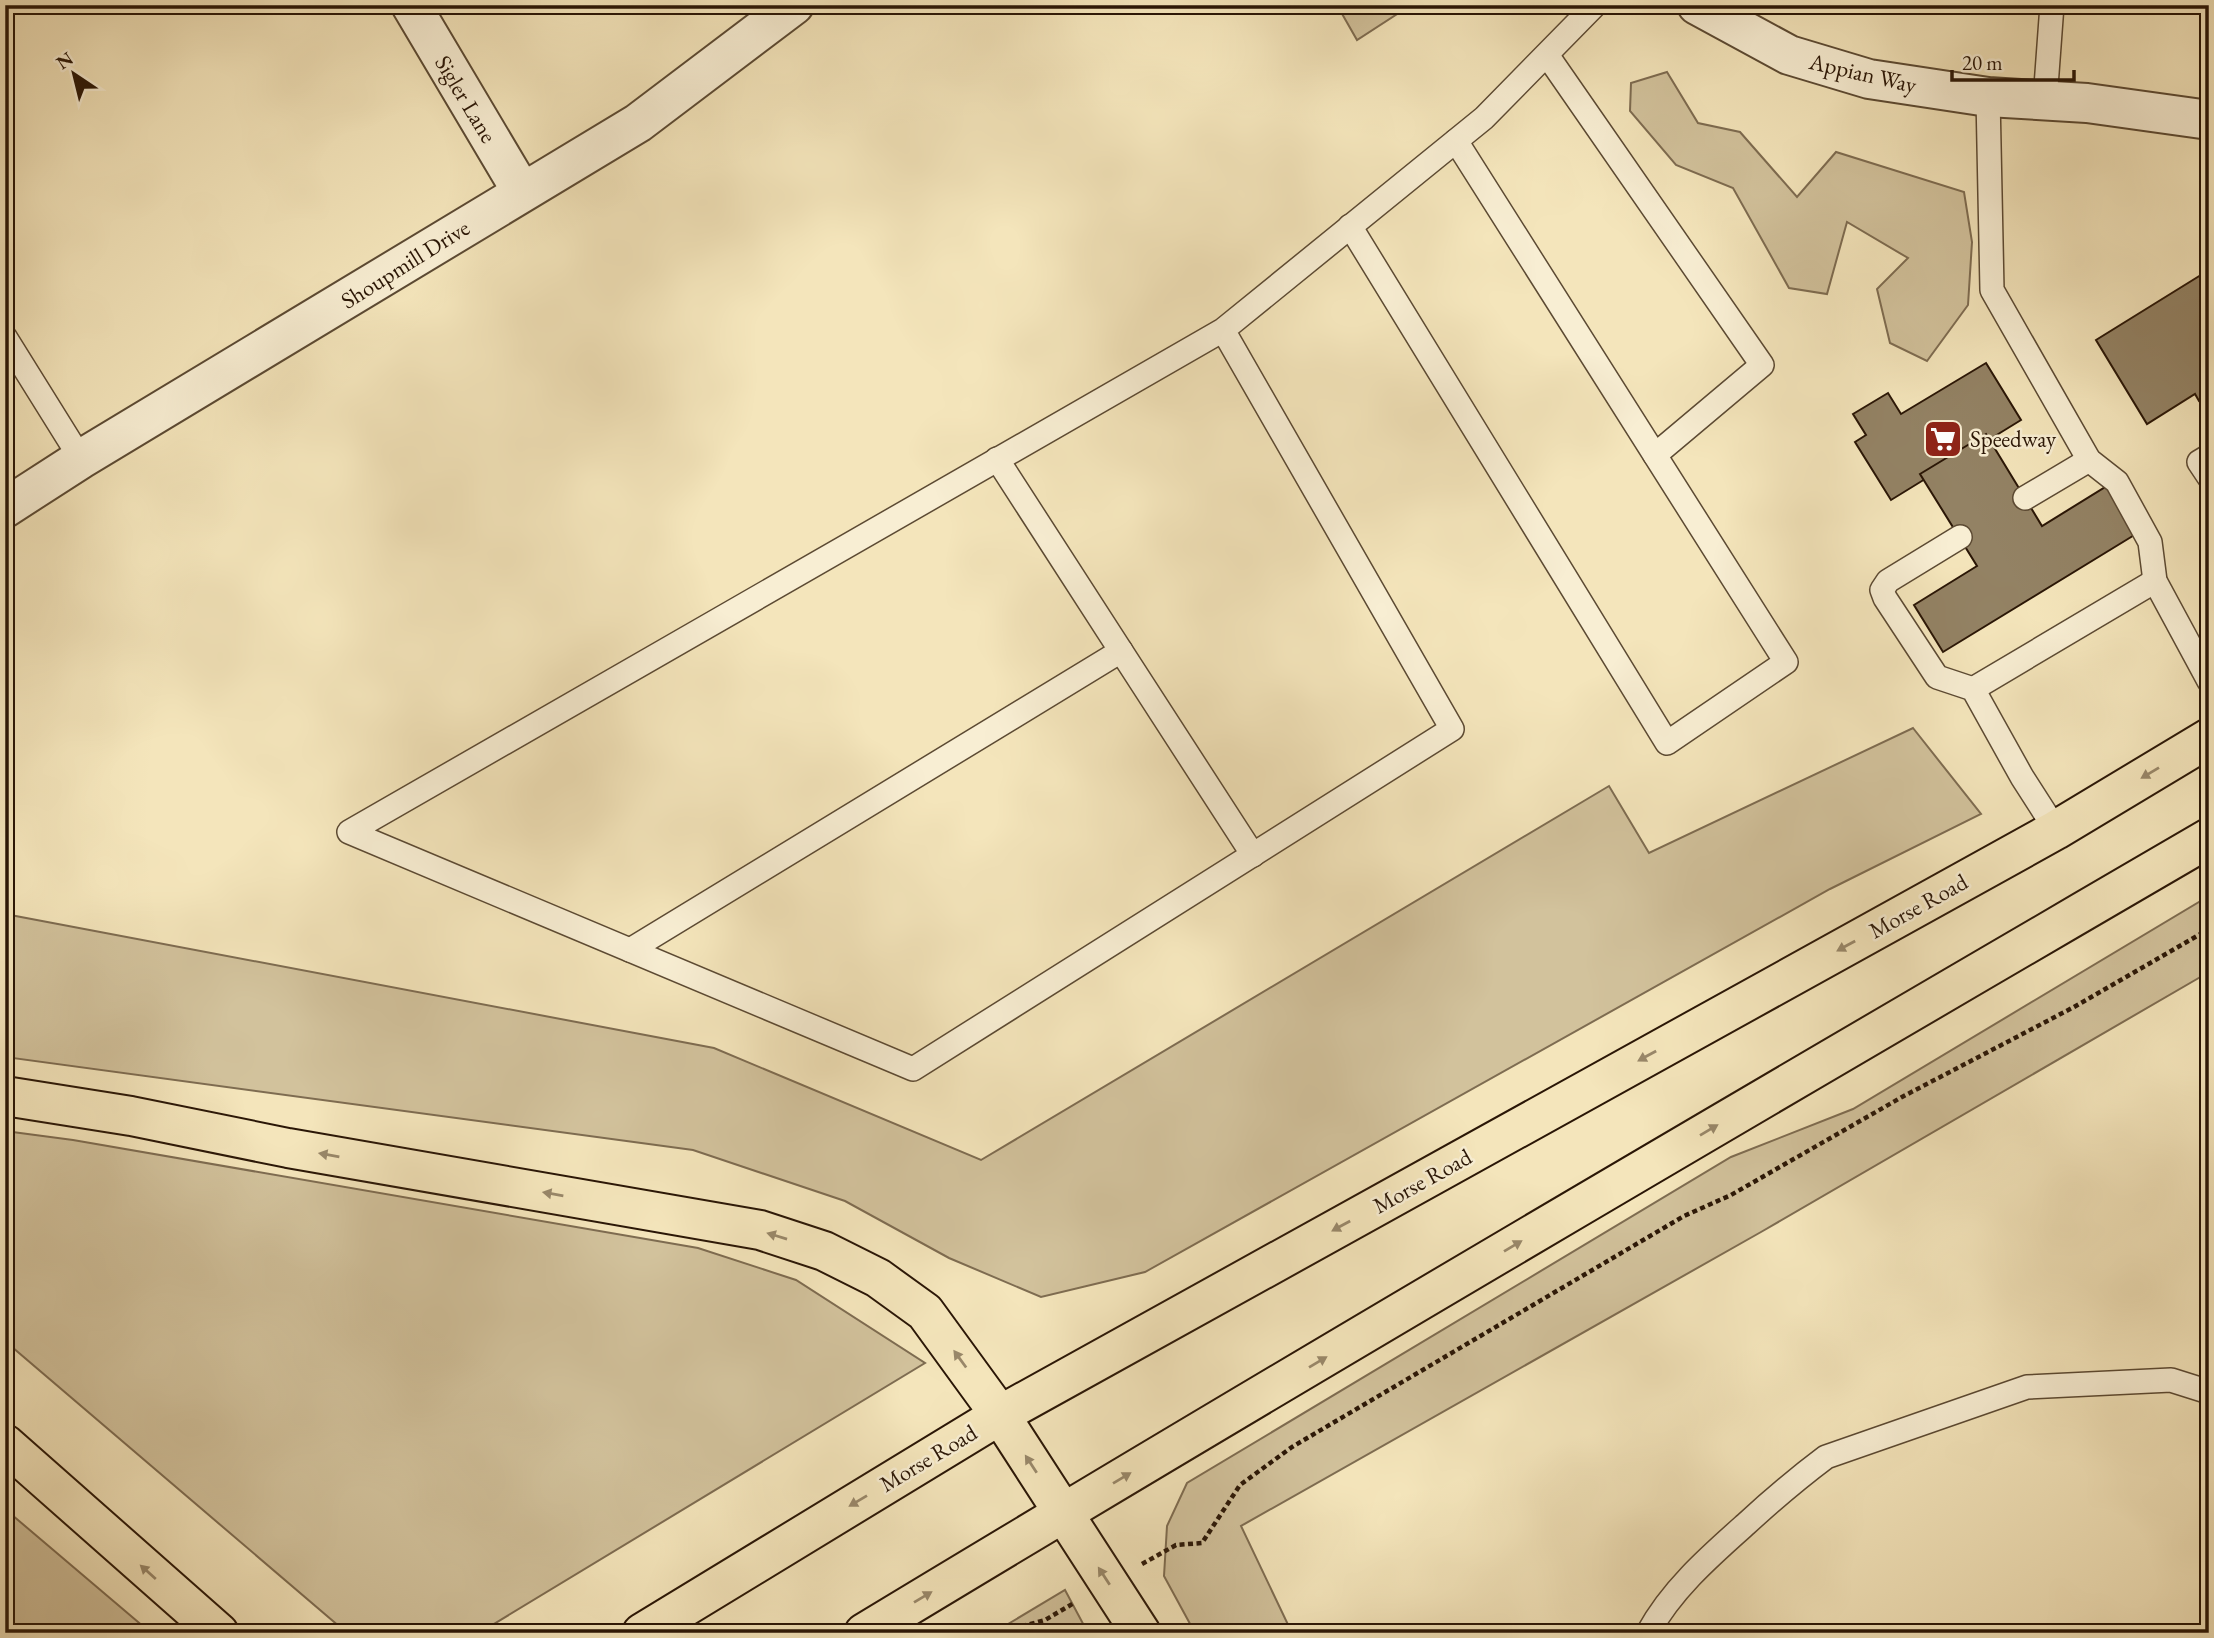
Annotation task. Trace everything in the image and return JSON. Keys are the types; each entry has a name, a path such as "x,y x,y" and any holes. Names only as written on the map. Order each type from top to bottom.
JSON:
{"main road":[{"name":"Morse Road","path":"642,1633 1000,1415 2056,830 2209,738"},
{"path":"864,1633 1875,1032 2209,838"},
{"path":"5,1096 131,1116 301,1150 760,1230 824,1251 878,1278 925,1312 1000,1415 1142,1633"},
{"path":"5,1444 209,1625"}],"street":[{"name":"Sigler Lane","path":"411,5 522,192"},
{"name":"Shoupmill Drive","path":"5,508 81,459 638,123 794,5"},
{"name":"Appian Way","path":"1696,5 1789,55 1869,79 1988,97 2128,108 2209,120"}],"lane":[{"path":"1223,330 1452,729 913,1069 349,832 1223,330 1484,118 1595,5"},
{"path":"2045,100 2052,5"},
{"path":"1547,55 1762,365 1655,455"},
{"path":"1988,97 1992,290 2089,460 2117,482 2150,542 2155,581 2209,681"},
{"path":"1350,226 1667,743 1786,662 1456,141"},
{"path":"5,337 81,459"},
{"path":"2209,456 2199,462 2209,477"},
{"path":"997,459 1253,855"},
{"path":"2025,498 2089,460"},
{"path":"1960,537 1888,581 1882,590 1937,677 1973,689 2022,777 2056,830"},
{"path":"1973,689 2155,581"},
{"path":"630,950 1121,651"},
{"path":"1648,1633 1655,1619 1703,1562 1799,1477 1826,1457 2028,1387 2171,1380 2209,1392"}],"path":[{"path":"997,1633 1045,1620 1176,1545 1202,1543 1240,1485 1304,1440 1684,1216 1731,1195 1902,1097 2074,1007 2209,929"}],"shaded area":[{"path":"1337,5 1411,5 1357,40"},
{"path":"1667,72 1698,123 1740,132 1797,197 1836,152 1964,192 1972,242 1968,305 1927,361 1890,343 1877,289 1908,258 1847,222 1827,294 1789,288 1733,188 1676,165 1630,111 1631,83"},
{"path":"1913,728 1981,814 1830,889 1145,1272 1041,1297 949,1258 845,1201 693,1150 5,1057 5,914 714,1048 981,1160 1609,786 1649,853"},
{"path":"2209,896 2209,972 1761,1232 1241,1526 1292,1633 1195,1633 1164,1576 1167,1526 1187,1483 1731,1157 1853,1109"},
{"path":"5,1131 73,1140 698,1248 796,1280 925,1363 479,1633 347,1633 5,1341"},
{"path":"5,1509 151,1633 5,1633"},
{"path":"1065,1590 1088,1633 993,1633"}],"building":[{"path":"2209,270 2209,396 2199,401 2195,394 2147,424 2096,340"},
{"path":"1986,363 2021,420 1891,500 1855,442 1866,435 1853,414 1888,393 1901,414"},
{"path":"1986,434 2042,526 2107,486 2136,534 1943,652 1914,605 1977,566 1920,474"}],"place":[{"name":"Speedway","path":"1943,439"}]}
